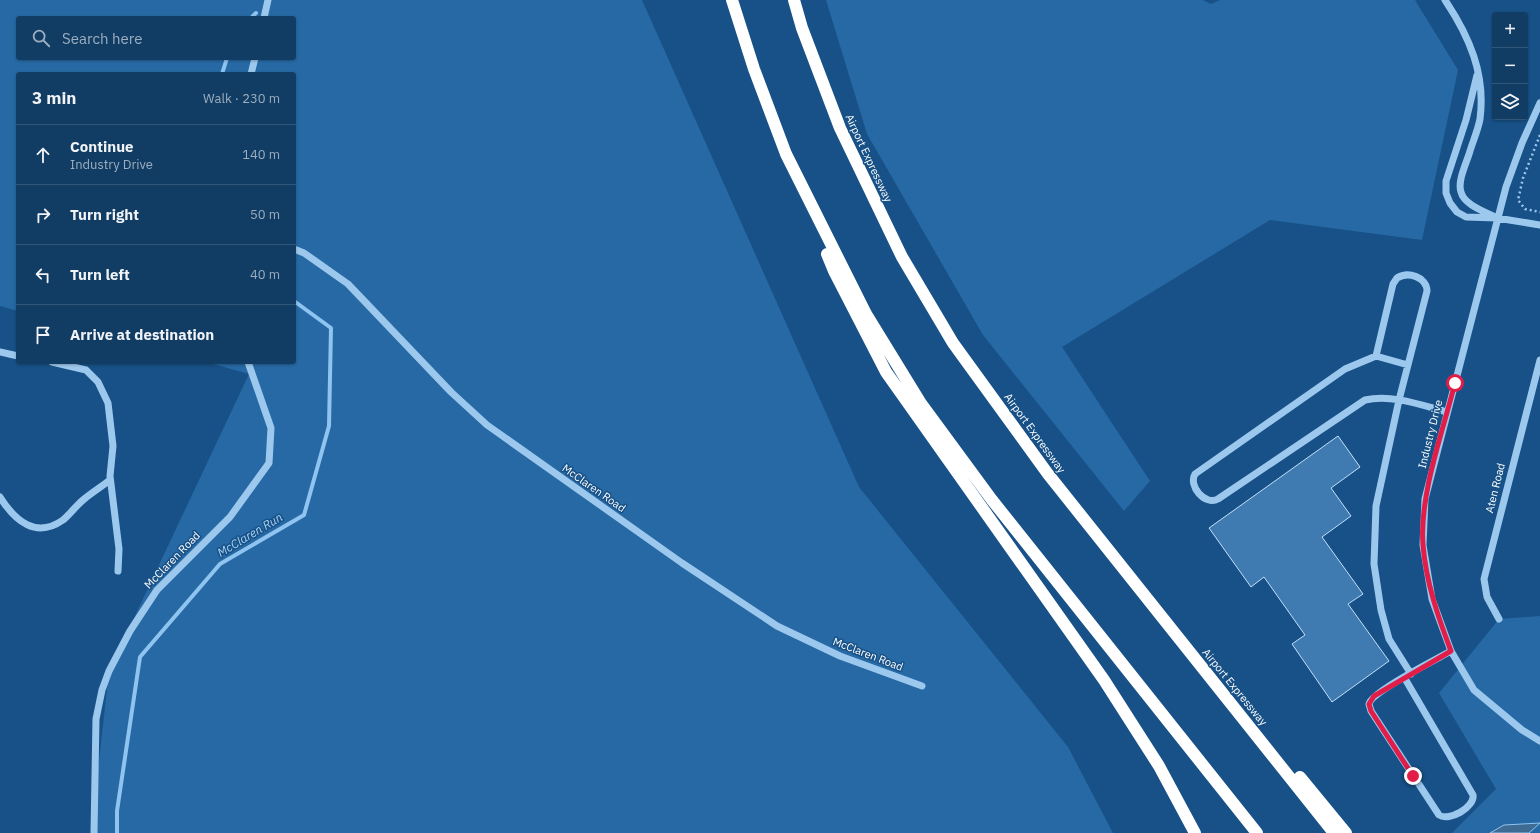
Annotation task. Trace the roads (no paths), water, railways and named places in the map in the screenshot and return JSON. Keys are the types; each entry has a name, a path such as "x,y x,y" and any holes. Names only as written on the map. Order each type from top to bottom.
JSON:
{"highway":[{"path":"732,0 754,69 786,154 834,271 886,372 1104,680 1159,766 1195,833"},
{"name":"Airport Expressway","path":"794,0 802,28 840,128 902,257 952,343 1048,474 1334,833"},
{"path":"786,154 866,314 920,402 992,500 1256,833"},
{"path":"1048,474 1346,833"}],"street":[{"path":"264,16 268,0"},
{"path":"1445,0 1461,23 1470,42 1482,95 1480,120 1460,186 1460,192 1467,201 1497,218"},
{"path":"252,72 254,60"},
{"path":"1477,73 1456,151 1446,181 1446,193 1450,203 1457,212 1466,217 1497,218 1540,224"},
{"name":"Industry Drive","path":"1540,103 1515,160 1497,218 1425,499 1423,545 1432,599 1451,651 1474,690 1522,730 1540,741"},
{"path":"1456,151 1469,155"},
{"name":"McClaren Road","path":"296,250 304,253 348,284 451,392 487,425 669,554 777,626 840,656 922,686"},
{"path":"1376,356 1395,281 1404,275 1420,278 1427,285 1427,291 1399,400 1376,506 1374,564 1381,610 1389,639 1407,675 1473,795 1471,804 1450,818 1444,818 1438,815 1370,708 1370,701 1374,696 1407,675 1451,651"},
{"path":"0,352 16,356"},
{"path":"1408,365 1376,356 1345,369 1195,474 1193,479 1194,484 1204,498 1215,501 1365,400 1377,397 1399,400 1447,412"},
{"name":"Aten Road","path":"1499,619 1486,597 1484,579 1540,360"},
{"path":"60,364 86,370 104,390 108,403 113,446 110,480 119,549 118,570"},
{"name":"McClaren Road","path":"94,833 96,719 102,690 109,671 130,631 157,590 230,517 269,463 271,428 249,364"},
{"path":"0,497 10,512 22,522 38,528 46,528 62,520 88,496 110,480"}],"waterway":[{"name":"McClaren Run","path":"253,16 256,13"},
{"name":"McClaren Run","path":"223,72 226,60"},
{"name":"McClaren Run","path":"117,833 117,811 140,657 220,564 304,515 329,426 331,328 296,302"}]}
